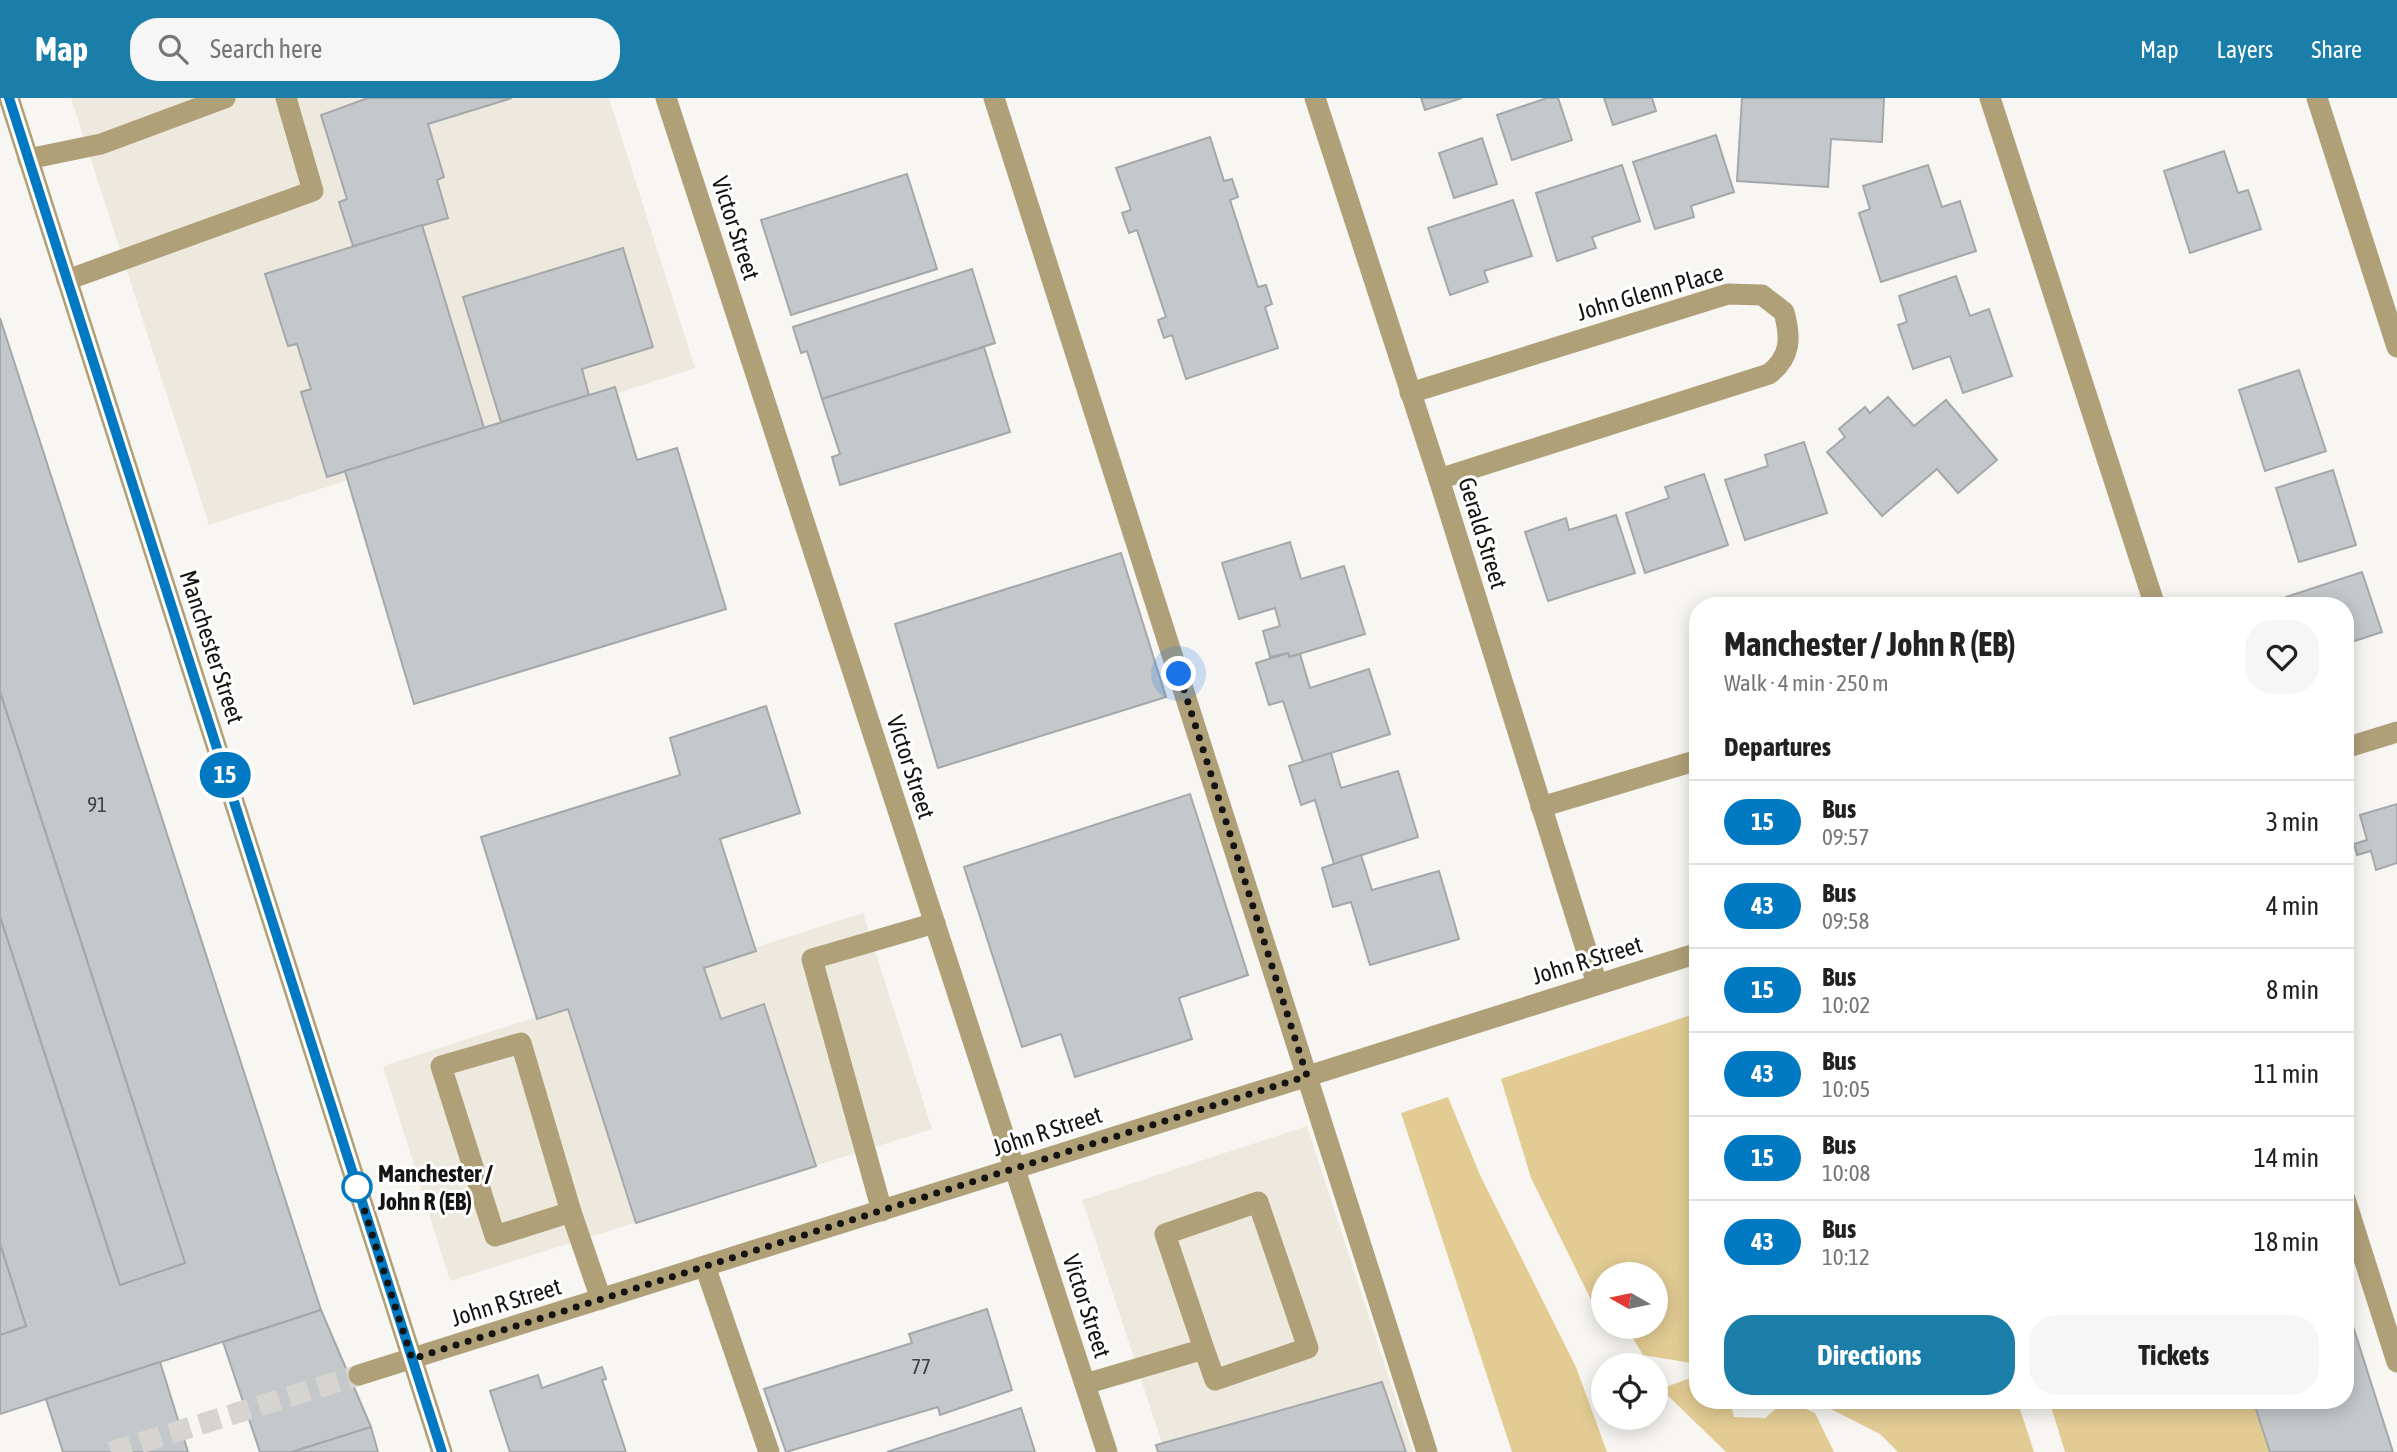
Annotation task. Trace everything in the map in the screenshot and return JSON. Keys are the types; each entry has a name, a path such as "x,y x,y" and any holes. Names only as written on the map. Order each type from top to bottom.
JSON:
{"street":[{"name":"Manchester Street","path":"9,98 442,1452"},
{"path":"28,159 101,144 225,98"},
{"path":"67,280 313,191 286,98"},
{"name":"Victor Street","path":"666,98 1107,1452"},
{"path":"994,98 1427,1452"},
{"name":"Gerald Street","path":"1315,98 1439,479 1597,984"},
{"path":"1990,98 2152,597"},
{"path":"2317,98 2397,346"},
{"name":"John Glenn Place","path":"1410,393 1728,294 1762,295 1784,312 1788,335 1786,357 1769,374 1439,479"},
{"path":"2354,745 2397,732"},
{"path":"1541,807 1689,763"},
{"path":"882,1210 812,959 935,923"},
{"name":"John R Street","path":"359,1375 1689,956"},
{"path":"571,1212 495,1237 441,1066 521,1043 571,1212 601,1299"},
{"path":"1258,1202 1308,1348 1215,1380 1204,1349 1165,1234 1258,1202"},
{"path":"2354,1227 2397,1362"},
{"path":"705,1266 769,1452"},
{"path":"1085,1384 1204,1349"}],"shaded area":[{"path":"71,98 609,98 695,368 209,525"},
{"path":"863,913 932,1129 450,1281 383,1066"},
{"path":"1689,1016 1689,1363 1668,1359 1668,1353 1642,1353 1633,1339 1668,1339 1668,1262 1591,1262 1591,1300 1531,1178 1501,1079"},
{"path":"1448,1097 1480,1175 1576,1367 1591,1408 1591,1430 1599,1430 1607,1452 1512,1452 1401,1113"},
{"path":"1307,1126 1413,1452 1165,1452 1082,1200"},
{"path":"1689,1378 1689,1409 1732,1409 1734,1417 1765,1418 1776,1409 1806,1409 1815,1413 1834,1452 1726,1452 1668,1396 1668,1386"},
{"path":"1831,1409 2020,1409 2034,1452 1898,1452 1880,1434"},
{"path":"2052,1409 2256,1409 2270,1452 2065,1452"}],"building":[{"path":"368,98 512,98 428,124 444,177 437,180 448,218 353,246 339,202 347,199 321,115"},
{"path":"1421,98 1462,98 1425,110"},
{"path":"1547,98 1558,98 1572,140 1512,160 1497,115"},
{"path":"1604,98 1652,98 1656,111 1613,125"},
{"path":"1742,98 1884,98 1882,142 1831,139 1828,187 1737,181"},
{"path":"1716,135 1734,192 1691,206 1694,217 1655,229 1633,162"},
{"path":"1210,137 1224,181 1232,179 1238,197 1230,200 1258,287 1266,285 1272,304 1265,307 1278,348 1186,379 1172,335 1164,338 1158,320 1166,317 1137,230 1129,233 1122,213 1131,210 1116,168"},
{"path":"1482,138 1497,184 1454,198 1439,153"},
{"path":"2224,151 2238,193 2248,190 2261,229 2190,253 2164,171"},
{"path":"1622,165 1640,221 1592,237 1596,248 1557,261 1536,193"},
{"path":"1928,165 1942,207 1960,201 1976,251 1881,282 1859,213 1870,209 1863,186"},
{"path":"907,174 937,269 791,315 761,220"},
{"path":"1513,200 1532,256 1484,271 1488,282 1450,295 1428,228"},
{"path":"422,225 484,428 327,477 301,392 311,389 297,344 288,346 265,274"},
{"path":"623,248 653,347 582,369 589,395 501,422 463,297"},
{"path":"972,269 995,343 822,399 807,351 801,353 793,327"},
{"path":"1956,276 1970,316 1989,309 2012,376 1963,393 1950,356 1913,369 1898,325 1907,322 1899,296"},
{"path":"0,318 321,1310 0,1414 0,1335 26,1326 0,1244 0,916 120,1285 185,1263 0,692"},
{"path":"984,347 1010,432 840,485 832,457 840,454 822,399"},
{"path":"2299,370 2326,451 2265,471 2239,390"},
{"path":"615,387 637,460 677,448 726,609 414,704 345,471"},
{"path":"1888,397 1914,426 1946,400 1997,460 1958,493 1937,469 1882,516 1827,452 1845,437 1839,429 1865,407 1870,413"},
{"path":"1804,442 1827,513 1745,540 1725,480 1768,466 1765,455"},
{"path":"2333,470 2356,545 2299,562 2276,488"},
{"path":"1704,474 1728,545 1645,573 1626,513 1669,498 1665,487"},
{"path":"1616,515 1635,573 1548,601 1525,532 1566,518 1569,530"},
{"path":"1290,542 1301,579 1344,566 1365,634 1289,657 1288,653 1270,657 1263,631 1280,626 1275,608 1239,619 1222,563"},
{"path":"1121,553 1166,697 938,768 895,624"},
{"path":"2362,572 2382,632 2354,641 2354,597 2286,597"},
{"path":"1288,653 1289,657 1300,654 1310,688 1369,669 1390,734 1303,762 1283,701 1269,705 1256,663"},
{"path":"0,692 185,1263 120,1285 0,916"},
{"path":"766,706 800,813 720,839 756,951 704,968 721,1019 764,1004 816,1166 636,1223 568,1009 537,1019 481,837 680,775 670,738"},
{"path":"1331,753 1341,788 1398,771 1418,837 1334,864 1315,800 1301,805 1289,766"},
{"path":"1190,794 1248,975 1179,998 1192,1039 1075,1077 1061,1034 1022,1047 964,867"},
{"path":"2397,804 2397,863 2376,870 2371,851 2357,855 2354,844 2367,840 2360,815"},
{"path":"1361,855 1372,890 1439,871 1459,939 1370,965 1351,902 1333,907 1322,868"},
{"path":"0,1244 26,1326 0,1335"},
{"path":"987,1309 1012,1390 940,1415 938,1407 786,1452 764,1389 912,1343 909,1334"},
{"path":"321,1310 371,1427 292,1452 260,1452 223,1342"},
{"path":"2354,1329 2393,1452 2270,1452 2256,1409 2354,1409"},
{"path":"160,1362 188,1452 63,1452 46,1399"},
{"path":"602,1367 606,1379 602,1380 626,1452 510,1452 490,1391 538,1375 542,1388"},
{"path":"1382,1382 1406,1452 1158,1452 1156,1445"},
{"path":"1021,1408 1035,1452 887,1452"},
{"path":"371,1427 378,1452 292,1452"}],"tunnel":[{"path":"111,1452 359,1375"}],"bus line":[{"name":"15","path":"9,98 442,1452"}],"place":[{"name":"Manchester / John R (EB)","path":"357,1187"}],"route":[{"path":"357,1187 356,1185 412,1359 1307,1076 1179,674"}]}
